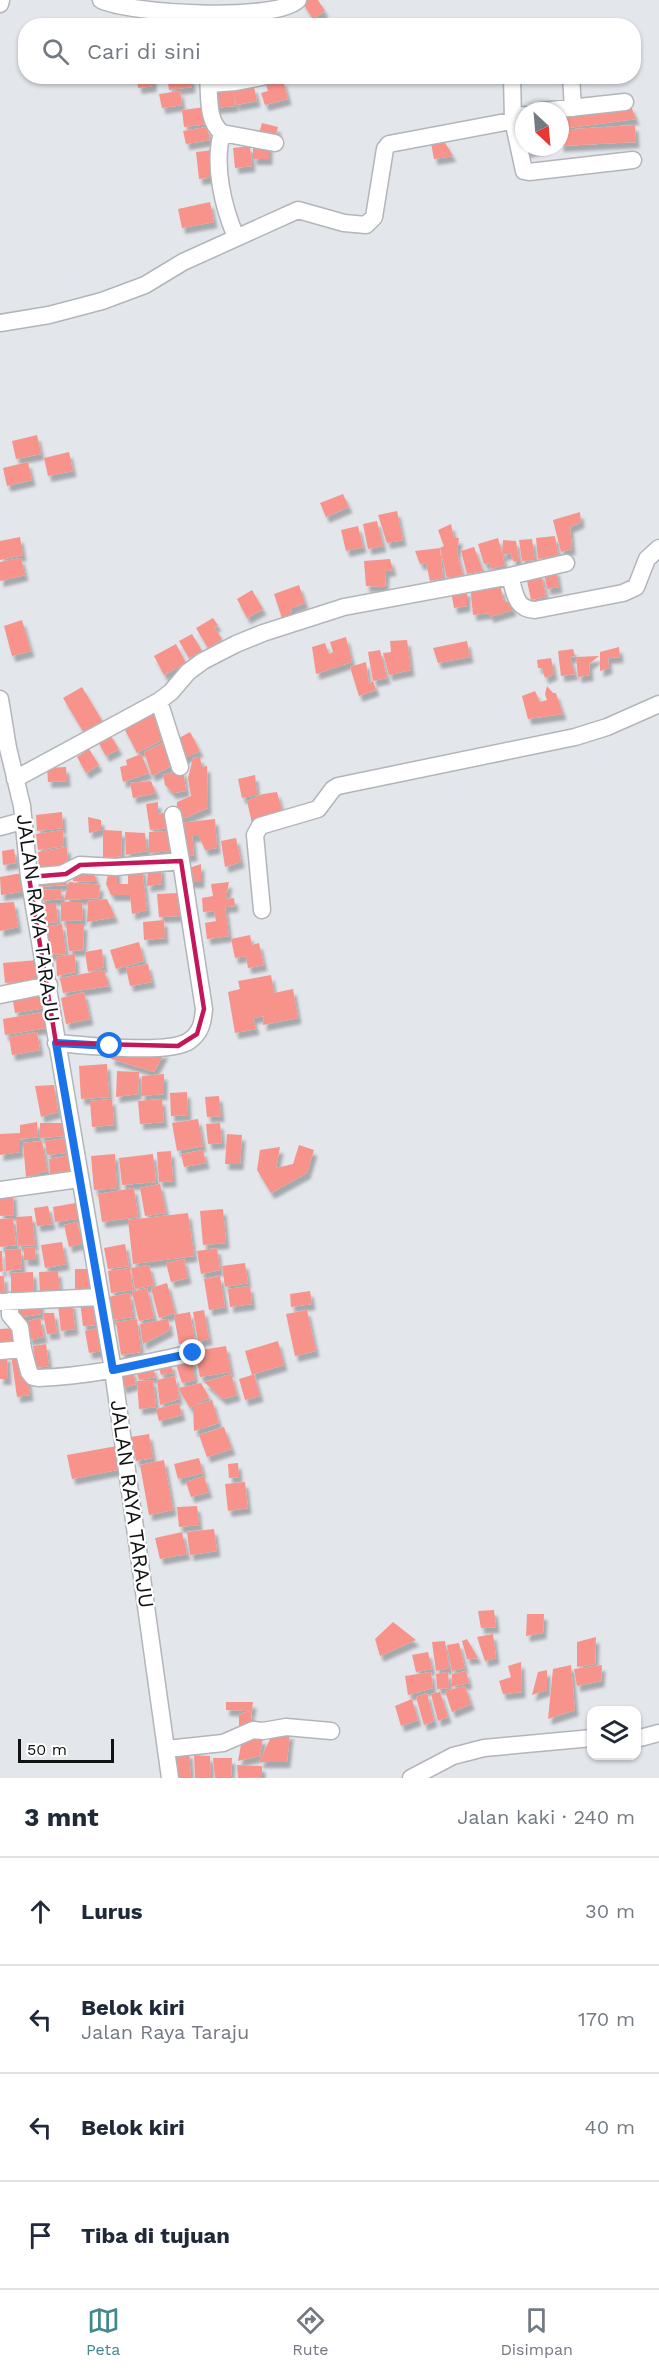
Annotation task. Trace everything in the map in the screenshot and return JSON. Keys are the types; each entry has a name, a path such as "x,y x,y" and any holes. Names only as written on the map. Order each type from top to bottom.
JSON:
{"street":[{"path":"0,4 1,0"},
{"path":"101,0 137,9 192,18"},
{"path":"216,18 287,6 298,0"},
{"path":"208,84 211,118 215,128 222,133 275,143"},
{"path":"513,84 516,102"},
{"path":"572,84 573,108"},
{"path":"569,108 625,102"},
{"path":"0,323 49,315 102,302 145,285 183,262 298,210 344,223 366,225 374,217 386,149 389,144 515,119"},
{"path":"222,133 218,159 224,207 236,237"},
{"path":"521,156 522,168 527,172 633,160"},
{"path":"510,576 519,605 535,610 623,593 636,587 647,559 659,548"},
{"path":"15,779 159,701 171,692 188,672 203,661 264,633 344,607 510,576 566,563"},
{"name":"JALAN RAYA TARAJU","path":"0,699 22,806 29,877 113,1370 170,1778"},
{"path":"159,701 180,767"},
{"path":"261,910 255,835 260,826 318,809 333,789 338,786 575,737 607,727 659,704"},
{"path":"56,1043 149,1048 178,1046 198,1034 204,1009 173,815"},
{"path":"0,826 22,821"},
{"path":"29,877 62,874 80,865 116,867 181,861"},
{"path":"0,995 49,985"},
{"path":"0,1190 79,1179"},
{"path":"99,1297 5,1302 10,1315 20,1327 23,1349 29,1372 33,1377 71,1376 113,1370 193,1353"},
{"path":"0,1351 23,1349"},
{"path":"167,1749 223,1743 253,1730 263,1731 286,1727 331,1731"},
{"path":"641,1738 659,1733"},
{"path":"411,1778 453,1756 484,1748 587,1738"}],"highlighted area":[{"path":"181,861 204,1009 197,1034 178,1046 56,1043 29,877 66,874 80,865"}],"building":[{"path":"318,0 325,11 312,18 302,2"},
{"path":"138,84 153,84 153,86 138,88"},
{"path":"168,84 192,84 192,87 169,90"},
{"path":"284,84 288,99 265,105 261,93 268,91 266,85"},
{"path":"254,87 257,101 236,105 233,91"},
{"path":"233,89 235,106 213,108 212,91"},
{"path":"180,91 182,105 162,108 159,94"},
{"path":"631,106 636,119 569,128 569,113"},
{"path":"206,107 208,124 184,127 182,110"},
{"path":"262,123 278,127 274,141 258,137"},
{"path":"635,125 636,142 569,146 569,129"},
{"path":"207,127 210,140 186,144 183,131"},
{"path":"444,141 453,156 434,159 431,143"},
{"path":"269,144 269,159 253,159 253,145"},
{"path":"250,146 252,166 235,168 233,148"},
{"path":"213,150 216,177 199,179 196,152"},
{"path":"210,202 214,222 182,228 178,209"},
{"path":"37,435 41,454 16,459 12,441"},
{"path":"69,452 73,471 48,476 44,458"},
{"path":"28,462 32,480 7,486 3,468"},
{"path":"343,494 349,507 326,517 320,503"},
{"path":"397,511 403,540 387,543 378,515"},
{"path":"580,512 581,522 570,527 572,549 561,552 553,520"},
{"path":"377,521 383,546 368,549 363,524"},
{"path":"451,524 454,538 459,538 457,553 463,575 447,578 440,548 444,546 438,530"},
{"path":"358,526 363,547 346,551 341,530"},
{"path":"555,536 558,555 538,559 536,538"},
{"path":"20,537 23,555 0,560 0,541"},
{"path":"498,538 505,565 491,569 490,563 484,564 478,544"},
{"path":"532,539 535,560 522,561 519,540"},
{"path":"503,540 516,541 519,561 513,561 511,553 502,555"},
{"path":"474,547 483,571 467,574 461,551"},
{"path":"440,548 443,578 430,581 426,563 420,564 415,551"},
{"path":"21,558 25,575 0,581 0,562"},
{"path":"390,559 393,570 386,571 385,587 366,586 364,561"},
{"path":"556,569 559,587 547,589 544,571"},
{"path":"541,573 546,597 531,600 526,576"},
{"path":"299,585 305,603 292,608 290,615 282,618 274,594"},
{"path":"470,585 501,588 504,602 510,602 513,610 490,617 489,613 473,615"},
{"path":"252,590 263,609 247,618 237,599"},
{"path":"467,590 467,606 454,608 451,591"},
{"path":"213,618 218,625 214,627 222,639 208,648 196,628"},
{"path":"22,620 31,651 12,656 4,626"},
{"path":"192,634 202,651 189,658 179,641"},
{"path":"346,637 352,662 316,674 312,647 325,643 329,654 333,652 330,642"},
{"path":"407,640 411,670 389,675 383,653 391,652 390,641"},
{"path":"467,641 470,657 438,663 433,648"},
{"path":"176,644 186,663 164,675 154,656"},
{"path":"619,647 620,657 608,658 609,668 600,671 600,652"},
{"path":"573,649 575,656 570,657 575,674 561,676 558,651"},
{"path":"380,650 387,678 373,681 368,652"},
{"path":"599,656 589,664 590,675 578,677 576,657"},
{"path":"551,658 554,674 545,678 542,668 538,668 537,660"},
{"path":"366,662 369,684 373,681 376,690 359,696 350,667"},
{"path":"547,686 553,693 556,693 563,714 528,719 522,696 535,691 540,702 547,700 545,694"},
{"path":"82,687 103,722 84,733 63,698"},
{"path":"152,711 166,738 137,753 123,726"},
{"path":"190,732 200,751 180,760 179,738"},
{"path":"109,733 119,749 106,756 97,740"},
{"path":"169,740 177,763 152,776 144,752"},
{"path":"89,749 99,765 86,773 77,757"},
{"path":"141,754 149,773 123,782 120,767 127,765 126,760"},
{"path":"200,757 202,767 207,766 208,808 176,822 177,802 191,796 188,778 193,758"},
{"path":"66,767 67,781 48,782 47,768"},
{"path":"183,770 186,791 173,793 165,785 163,775"},
{"path":"255,775 257,795 242,798 238,779"},
{"path":"151,781 156,793 133,798 130,783"},
{"path":"277,792 282,811 252,823 247,801 263,794"},
{"path":"158,802 158,814 170,812 171,828 150,830 146,804"},
{"path":"62,812 63,828 37,831 36,815"},
{"path":"88,817 101,820 101,830 89,833"},
{"path":"215,819 217,848 205,850 199,836 192,836 194,855 184,857 180,823"},
{"path":"63,830 64,846 38,850 36,834"},
{"path":"103,830 122,831 121,856 103,859"},
{"path":"169,831 171,851 149,853 149,832"},
{"path":"125,832 145,833 147,851 126,855"},
{"path":"236,838 241,862 225,867 221,841"},
{"path":"67,847 68,864 39,869 38,852"},
{"path":"14,849 16,863 3,865 2,851"},
{"path":"201,864 201,882 187,882 186,869"},
{"path":"161,866 162,884 147,886 148,867"},
{"path":"128,868 142,868 147,910 132,914 130,895 111,895 106,884 109,869 117,869 117,884 128,884"},
{"path":"93,870 97,882 73,881 73,873"},
{"path":"22,873 26,891 1,895 0,877"},
{"path":"68,877 66,885 38,887 39,879"},
{"path":"69,882 100,885 99,898 64,900"},
{"path":"229,882 226,899 234,898 235,906 225,907 229,936 207,939 205,923 216,921 214,911 203,912 202,898 213,896 211,884"},
{"path":"61,889 62,899 40,901 41,890"},
{"path":"178,893 180,916 159,917 157,894"},
{"path":"107,899 115,917 87,922 88,901"},
{"path":"14,902 18,927 0,931 0,903"},
{"path":"61,902 82,902 83,920 61,921"},
{"path":"40,903 56,903 58,922 41,924"},
{"path":"164,920 165,938 144,940 143,922"},
{"path":"62,924 66,954 49,955 45,927"},
{"path":"66,924 84,924 83,950 69,951"},
{"path":"250,935 252,945 259,943 264,965 248,968 246,956 235,958 231,939"},
{"path":"139,942 144,961 116,969 110,950"},
{"path":"102,949 104,967 88,972 85,952"},
{"path":"75,954 76,972 57,976 56,957"},
{"path":"37,960 39,980 5,983 3,963"},
{"path":"148,964 152,982 130,986 126,968"},
{"path":"104,970 109,986 63,993 60,978"},
{"path":"271,975 274,993 293,989 298,1018 263,1025 264,1016 253,1018 256,1029 235,1033 228,992 240,989 238,981"},
{"path":"43,991 45,1008 15,1013 12,995"},
{"path":"84,992 90,1019 66,1024 61,998"},
{"path":"49,1011 51,1027 5,1035 3,1019"},
{"path":"37,1032 40,1050 12,1055 9,1037"},
{"path":"112,1051 165,1052 154,1072 111,1059"},
{"path":"107,1064 109,1097 81,1099 79,1066"},
{"path":"117,1071 139,1072 138,1094 116,1097"},
{"path":"164,1074 164,1094 141,1096 142,1076"},
{"path":"54,1085 58,1112 41,1117 35,1086"},
{"path":"187,1092 188,1115 171,1116 170,1093"},
{"path":"219,1096 221,1116 207,1117 205,1097"},
{"path":"112,1099 114,1125 92,1127 90,1101"},
{"path":"162,1099 164,1122 140,1124 138,1101"},
{"path":"198,1119 203,1146 177,1151 172,1123"},
{"path":"37,1122 38,1137 20,1139 20,1152 0,1155 0,1134 20,1133 20,1125"},
{"path":"40,1123 63,1123 65,1136 40,1138"},
{"path":"220,1123 222,1143 208,1144 206,1124"},
{"path":"227,1134 242,1135 240,1164 225,1164"},
{"path":"67,1138 66,1153 47,1155 45,1141"},
{"path":"42,1141 47,1171 26,1177 23,1143"},
{"path":"299,1145 314,1150 307,1173 271,1193 257,1170 260,1150 280,1147 276,1168 293,1164"},
{"path":"203,1150 206,1163 184,1167 181,1154"},
{"path":"171,1151 173,1181 159,1182 157,1152"},
{"path":"115,1154 117,1188 94,1190 91,1156"},
{"path":"153,1154 156,1182 122,1185 119,1158"},
{"path":"71,1155 72,1173 50,1174 49,1159"},
{"path":"160,1184 166,1213 145,1216 140,1188"},
{"path":"134,1188 138,1217 102,1222 98,1194"},
{"path":"13,1193 14,1215 0,1216 0,1194"},
{"path":"81,1202 83,1218 55,1222 53,1207"},
{"path":"48,1206 52,1224 37,1226 34,1208"},
{"path":"223,1209 226,1243 203,1245 200,1211"},
{"path":"188,1213 194,1256 133,1264 128,1220"},
{"path":"32,1216 35,1245 18,1246 16,1217"},
{"path":"13,1218 16,1245 0,1247 0,1219"},
{"path":"77,1222 83,1243 69,1247 64,1225"},
{"path":"62,1242 66,1264 45,1268 41,1245"},
{"path":"125,1244 129,1266 108,1269 104,1248"},
{"path":"35,1247 36,1260 24,1260 24,1248"},
{"path":"217,1248 220,1270 201,1274 197,1251"},
{"path":"21,1249 22,1269 6,1271 5,1250"},
{"path":"0,1251 2,1251 3,1271 0,1272"},
{"path":"184,1259 188,1278 171,1282 166,1263"},
{"path":"245,1263 248,1283 225,1287 222,1266"},
{"path":"149,1265 154,1285 135,1289 131,1268"},
{"path":"130,1268 133,1290 111,1293 108,1271"},
{"path":"75,1269 89,1269 90,1292 75,1292"},
{"path":"58,1271 60,1294 40,1295 39,1272"},
{"path":"33,1272 34,1294 11,1295 11,1273"},
{"path":"0,1276 4,1276 5,1295 0,1295"},
{"path":"220,1276 225,1307 209,1310 204,1279"},
{"path":"167,1283 175,1313 159,1318 151,1288"},
{"path":"250,1286 252,1304 230,1307 228,1289"},
{"path":"147,1288 154,1318 139,1321 132,1292"},
{"path":"310,1291 312,1304 291,1307 290,1294"},
{"path":"130,1293 133,1317 111,1320 108,1297"},
{"path":"93,1300 95,1325 83,1326 80,1301"},
{"path":"40,1301 41,1314 16,1318 15,1303"},
{"path":"72,1302 75,1329 61,1331 58,1304"},
{"path":"204,1310 209,1339 198,1341 193,1312"},
{"path":"307,1310 316,1351 295,1356 286,1314"},
{"path":"190,1312 195,1342 179,1344 174,1315"},
{"path":"43,1313 54,1313 57,1333 47,1334"},
{"path":"40,1318 44,1337 29,1340 25,1322"},
{"path":"137,1319 141,1352 121,1355 116,1322"},
{"path":"168,1319 170,1330 143,1344 140,1324"},
{"path":"15,1328 16,1346 0,1347 0,1329"},
{"path":"99,1328 103,1351 89,1353 85,1331"},
{"path":"278,1341 284,1365 254,1374 260,1396 245,1400 239,1379 252,1375 245,1351"},
{"path":"46,1344 49,1366 36,1368 33,1346"},
{"path":"226,1346 231,1372 200,1377 195,1351"},
{"path":"24,1353 30,1395 17,1397 11,1355"},
{"path":"7,1355 8,1379 0,1379 0,1356"},
{"path":"192,1359 195,1380 182,1383 175,1361"},
{"path":"171,1363 173,1373 161,1375 158,1365"},
{"path":"152,1366 156,1377 139,1380 136,1370"},
{"path":"132,1369 136,1384 123,1388 118,1373"},
{"path":"231,1374 237,1395 223,1399 204,1382"},
{"path":"175,1376 179,1399 160,1405 157,1380"},
{"path":"153,1380 156,1407 139,1409 137,1381"},
{"path":"201,1383 209,1397 190,1408 178,1388"},
{"path":"212,1400 219,1423 194,1431 193,1406"},
{"path":"179,1403 182,1415 159,1421 156,1409"},
{"path":"224,1427 232,1449 207,1457 199,1435"},
{"path":"149,1434 153,1458 136,1461 131,1437"},
{"path":"117,1446 122,1469 72,1479 67,1455"},
{"path":"199,1458 203,1473 178,1479 174,1464"},
{"path":"164,1460 173,1510 149,1515 140,1465"},
{"path":"238,1463 239,1477 229,1478 228,1464"},
{"path":"204,1476 209,1492 191,1497 186,1482"},
{"path":"245,1482 248,1508 228,1511 225,1484"},
{"path":"197,1506 199,1525 179,1527 177,1507"},
{"path":"214,1529 217,1551 190,1555 187,1532"},
{"path":"182,1532 187,1554 160,1559 155,1538"},
{"path":"494,1610 496,1627 481,1628 478,1611"},
{"path":"527,1614 544,1614 543,1633 526,1636"},
{"path":"393,1622 416,1640 380,1656 375,1639"},
{"path":"493,1634 496,1658 485,1661 477,1637"},
{"path":"596,1637 595,1664 577,1667 577,1642"},
{"path":"467,1639 478,1658 467,1659 462,1641"},
{"path":"445,1641 449,1668 436,1671 432,1642"},
{"path":"459,1643 465,1668 452,1671 447,1645"},
{"path":"428,1652 432,1669 416,1672 412,1655"},
{"path":"521,1662 522,1692 503,1694 499,1681 511,1677 508,1666"},
{"path":"571,1665 575,1710 548,1719 553,1669"},
{"path":"602,1665 601,1681 577,1686 574,1669"},
{"path":"547,1670 547,1690 532,1695 538,1672"},
{"path":"466,1671 469,1683 451,1687 452,1674"},
{"path":"431,1672 433,1688 408,1695 405,1676"},
{"path":"448,1672 449,1688 437,1689 436,1674"},
{"path":"465,1686 471,1704 452,1712 445,1691"},
{"path":"440,1692 448,1717 438,1721 431,1694"},
{"path":"427,1693 434,1721 424,1725 416,1697"},
{"path":"412,1699 418,1720 401,1726 395,1706"},
{"path":"226,1702 253,1702 252,1711 226,1710"},
{"path":"251,1711 252,1726 239,1732 239,1714"},
{"path":"290,1733 287,1762 259,1762 272,1735"},
{"path":"263,1738 260,1756 238,1761 242,1739"},
{"path":"189,1752 191,1778 175,1778 171,1754"},
{"path":"194,1755 210,1756 211,1778 195,1778"},
{"path":"213,1758 232,1758 231,1778 215,1778"},
{"path":"237,1765 262,1766 262,1777 238,1778"}],"route":[{"path":"110,1046 56,1043 113,1370 193,1353"}]}
